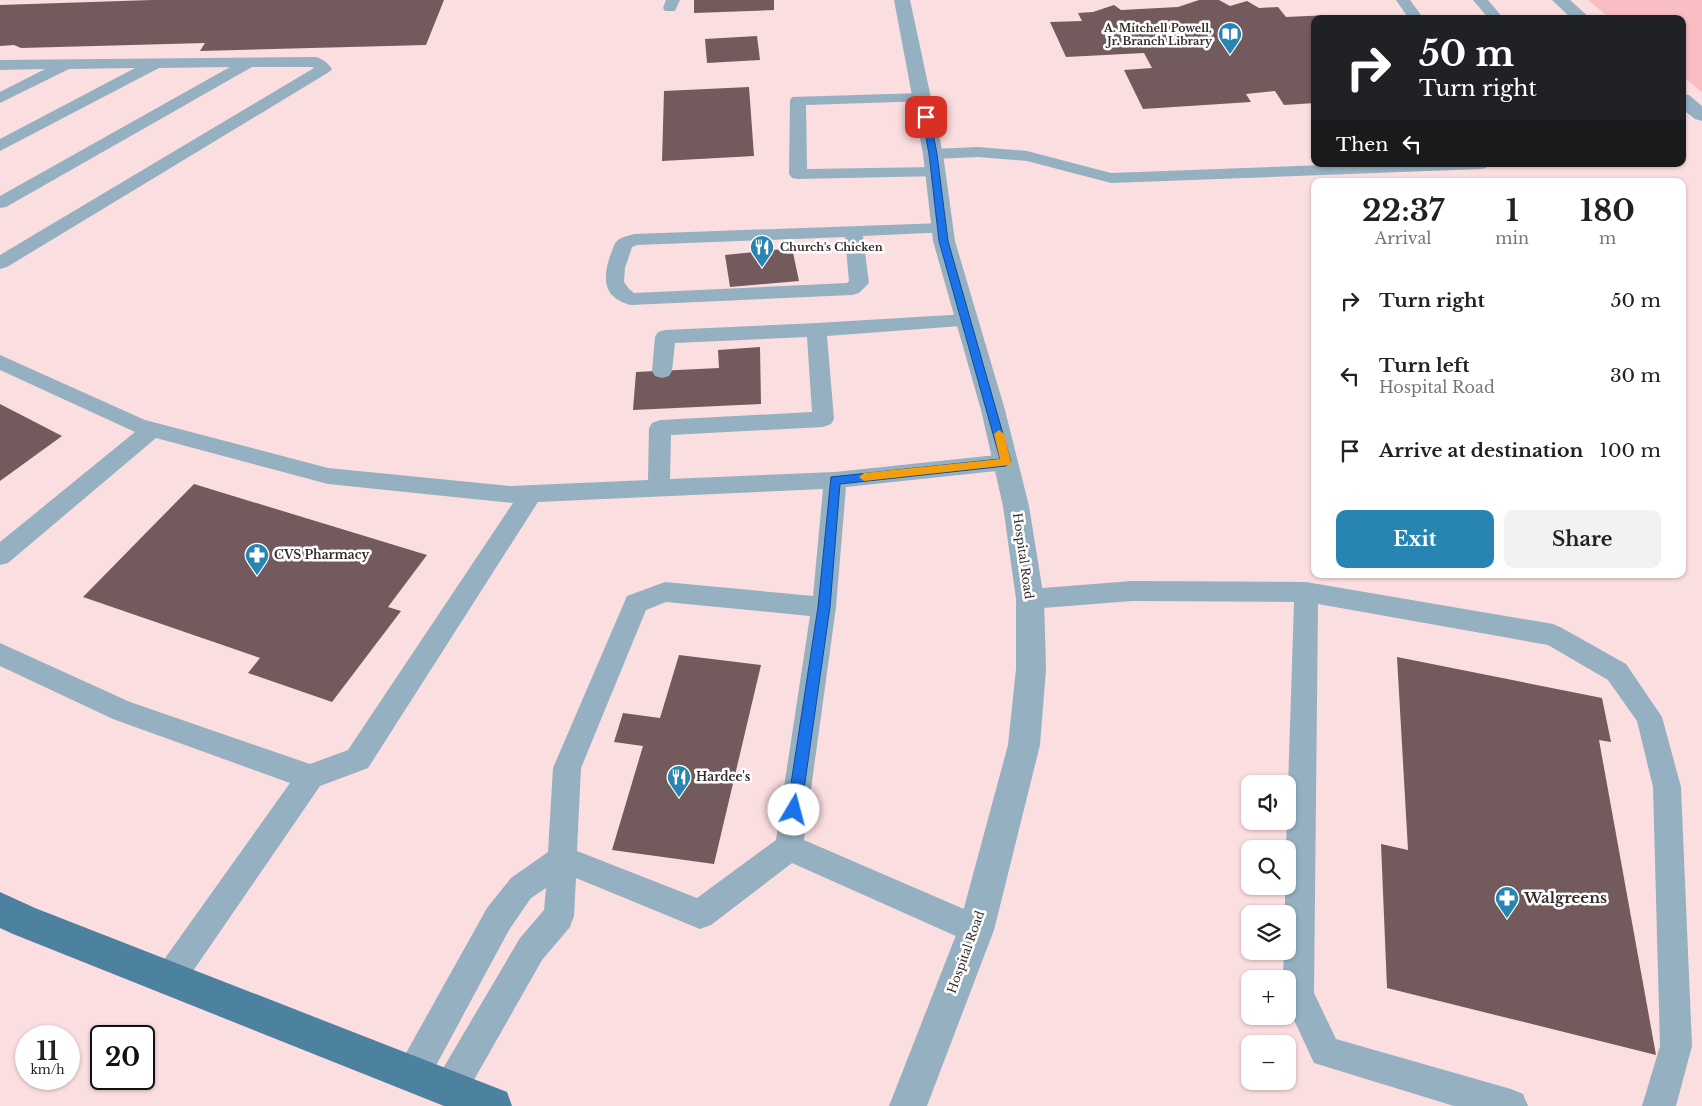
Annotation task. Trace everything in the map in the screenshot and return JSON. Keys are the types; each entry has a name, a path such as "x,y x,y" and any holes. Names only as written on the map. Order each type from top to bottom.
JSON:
{"main road":[{"path":"0,908 25,922 413,1074 476,1101"}],"street":[{"name":"Hospital Road","path":"902,0 934,163 944,241 1006,462 1024,551 1030,599 1031,669 1024,745 976,930 908,1106"},
{"path":"1560,0 1579,15"},
{"path":"1686,102 1702,115"}],"lane":[{"path":"1403,0 1414,15"},
{"path":"1480,0 1493,15"},
{"path":"0,65 316,62 324,69 0,263"},
{"path":"0,203 249,63"},
{"path":"0,98 66,64"},
{"path":"0,146 156,64"},
{"path":"922,98 798,100 798,174 934,163 978,152 1027,156 1111,178 1401,167"},
{"path":"853,231 859,283 852,289 631,299 622,295 616,289 613,279 624,244 634,240 853,231 943,228"},
{"path":"662,371 665,337 817,330 967,320"},
{"path":"659,488 660,418 823,419 817,330"},
{"path":"0,362 139,426 328,476 511,495 835,480 1006,462"},
{"path":"0,556 152,429"},
{"path":"563,859 700,914 789,847 824,607 835,480"},
{"path":"169,979 310,777 358,759 531,495"},
{"path":"1030,599 1132,591 1306,592 1553,635 1617,672 1649,717 1667,787 1676,1046 1658,1106"},
{"path":"476,1101 531,949 559,916 567,768 636,603 665,592 824,607"},
{"path":"1306,592 1298,995 1325,1052 1511,1106"},
{"path":"0,654 122,711 310,777"},
{"path":"789,847 976,930"},
{"path":"413,1074 498,918 522,888 563,859"}],"shaded area":[{"path":"1588,0 1702,0 1702,92 1686,79 1686,15 1606,15"}],"building":[{"path":"152,0 444,0 426,45 200,51 205,43 21,48 14,45 0,46 0,5"},
{"path":"694,0 774,0 774,10 694,13"},
{"name":"A. Mitchell Powell, Jr. Branch Library","path":"1199,0 1219,0 1230,6 1247,1 1259,8 1278,7 1286,17 1311,16 1311,103 1284,105 1275,91 1246,94 1251,102 1143,109 1124,70 1152,68 1144,53 1066,57 1050,22 1082,21 1078,13 1093,12 1114,5 1121,10 1178,7"},
{"path":"757,36 760,60 707,63 705,39"},
{"path":"749,87 754,156 662,161 664,91"},
{"name":"Church's Chicken","path":"792,248 799,281 730,287 725,255"},
{"path":"760,347 761,404 633,410 636,372 719,368 718,350"},
{"path":"0,404 62,436 0,481"},
{"name":"CVS Pharmacy","path":"194,484 427,555 388,607 401,611 332,702 248,673 260,658 83,597"},
{"name":"Hardee's","path":"679,655 761,665 714,864 612,850 643,746 614,742 623,713 660,718"},
{"name":"Walgreens","path":"1397,657 1602,698 1611,742 1599,740 1656,1055 1387,988 1381,844 1408,850"}],"slow traffic":[{"path":"864,477 1006,462 999,434"}],"place":[{"name":"A. Mitchell Powell, Jr. Branch Library","path":"1230,55"},
{"name":"Church's Chicken","path":"762,268"},
{"name":"CVS Pharmacy","path":"257,576"},
{"name":"Hardee's","path":"679,798"},
{"name":"Walgreens","path":"1507,919"}],"route":[{"path":"794,810 824,607 835,480 1006,462 993,410 944,241 933,154 926,117"}]}
